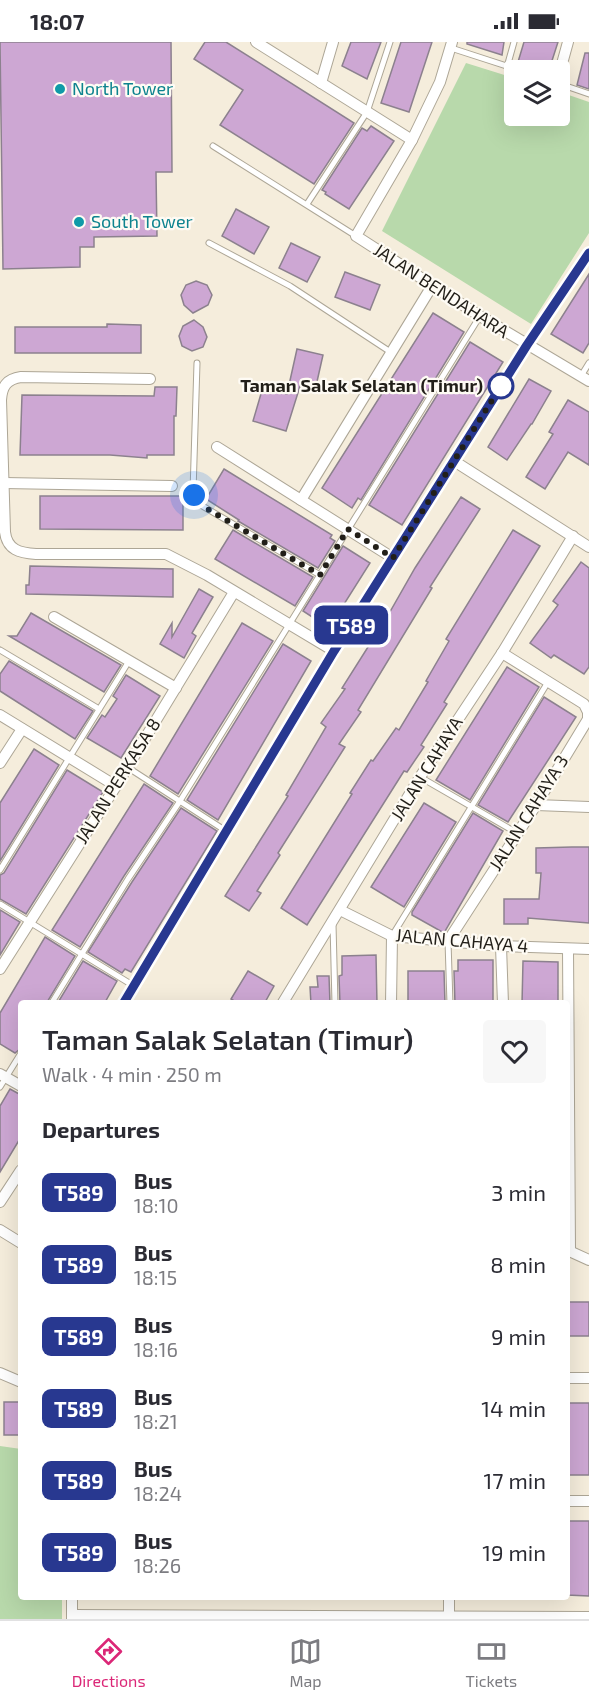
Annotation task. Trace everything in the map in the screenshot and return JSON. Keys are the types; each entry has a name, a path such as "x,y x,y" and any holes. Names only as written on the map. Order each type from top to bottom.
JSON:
{"street":[{"path":"256,42 269,46 321,83 412,141"},
{"path":"321,83 333,42"},
{"path":"563,60 568,42"},
{"path":"356,236 412,141 440,82 451,45"},
{"name":"JALAN BENDAHARA","path":"356,236 480,316 585,379"},
{"path":"125,1000 334,651 527,345 589,253"},
{"path":"301,500 432,286"},
{"path":"150,379 21,376 9,380 2,391 1,400 8,545 16,551 36,554 164,554 334,651"},
{"path":"217,447 393,558"},
{"path":"454,461 589,547"},
{"path":"4,483 172,486"},
{"name":"JALAN CAHAYA","path":"284,1000 420,777 502,653 573,536"},
{"name":"JALAN PERKASA 8","path":"0,969 116,786 234,592"},
{"path":"54,617 176,688"},
{"name":"JALAN CAHAYA 3","path":"448,941 536,805 588,719 588,712 584,704 502,653"},
{"path":"0,715 116,786"},
{"path":"0,763 22,729"},
{"path":"536,805 589,807"},
{"name":"JALAN CAHAYA 4","path":"340,910 392,936 501,946 589,949"},
{"path":"391,1000 392,936"},
{"path":"501,946 503,1000"},
{"path":"568,949 568,1000"},
{"path":"3,1075 18,1084"},
{"path":"0,1202 18,1175"},
{"path":"0,1230 18,1241"},
{"path":"570,1250 589,1260"},
{"path":"0,1373 18,1381"},
{"path":"570,1378 589,1378"},
{"path":"570,1500 589,1501"},
{"path":"72,1600 72,1617 449,1615 589,1617"},
{"path":"449,1600 449,1615"}],"lane":[{"path":"307,204 367,112 390,42"},
{"path":"509,60 514,42"},
{"path":"451,45 504,66"},
{"path":"570,87 589,94"},
{"path":"213,146 356,236"},
{"path":"209,243 290,286 392,353"},
{"path":"53,1000 180,801 480,316"},
{"path":"197,363 193,492 195,499 199,504 320,575"},
{"path":"585,379 589,363"},
{"path":"1,652 99,709"},
{"path":"0,870 129,661"},
{"path":"392,936 548,682"},
{"path":"127,767 226,831"},
{"path":"420,777 517,833"},
{"path":"0,904 134,986"},
{"path":"333,920 335,1000"},
{"path":"448,941 450,1000"},
{"path":"0,1087 3,1075 18,1057"}],"green space":[{"path":"466,63 504,75 504,126 570,126 570,95 589,102 589,233 531,324 382,231"},
{"path":"0,1446 18,1449 18,1600 62,1600 62,1619 0,1619"}],"building":[{"path":"0,42 171,42 172,172 156,172 157,236 94,237 94,247 80,247 80,267 3,269"},
{"path":"205,42 226,42 354,123 314,184 220,125 243,90 194,59"},
{"path":"351,42 381,42 367,79 342,66"},
{"path":"401,42 432,42 409,112 381,103"},
{"path":"467,42 504,42 502,55 467,44"},
{"path":"524,42 558,42 552,60 519,60"},
{"path":"585,53 589,53 589,89 577,85"},
{"path":"371,126 394,141 349,209 322,190 362,128 367,131"},
{"path":"236,209 269,227 254,254 222,236"},
{"path":"291,243 320,257 307,282 279,268"},
{"path":"345,272 380,285 370,310 335,297"},
{"path":"589,274 589,343 583,353 551,334"},
{"path":"196,281 207,285 212,295 208,305 193,313 184,305 181,295 186,285"},
{"path":"433,313 464,332 361,500 358,498 352,508 322,488"},
{"path":"194,320 203,327 207,337 203,347 192,351 182,346 179,336 183,326"},
{"path":"107,324 141,325 141,353 15,353 15,327 107,327"},
{"path":"470,342 503,362 402,525 369,505"},
{"path":"297,349 323,355 316,386 301,383 286,431 253,421 263,387 287,394"},
{"path":"529,379 551,391 507,460 488,447"},
{"path":"155,387 177,387 174,455 147,455 147,458 110,455 20,455 22,395 154,396"},
{"path":"568,400 589,412 589,465 568,452 545,489 526,477 553,434 549,432"},
{"path":"224,469 332,535 330,538 335,541 318,568 238,521 206,499"},
{"path":"40,496 183,496 183,530 40,529"},
{"path":"461,497 480,509 430,587 432,588 358,710 361,712 339,744 345,747 278,853 280,855 257,891 261,893 249,911 225,896 288,796 286,795 326,727 321,723 345,689 342,688 385,615 387,617 415,568"},
{"path":"233,530 313,577 295,606 215,559"},
{"path":"513,530 540,546 444,702 447,704 421,745 424,747 407,772 404,771 307,925 281,908 371,760 373,761 396,728 399,730 428,682 426,681 449,641 446,639"},
{"path":"343,546 370,563 329,628 303,611"},
{"path":"581,562 589,568 589,667 584,674 554,655 551,658 530,643 558,605 553,601"},
{"path":"30,566 173,569 173,597 26,594"},
{"path":"199,589 213,597 192,633 196,636 184,658 160,644 172,623 172,637"},
{"path":"31,613 121,665 104,692 9,636 17,636"},
{"path":"242,623 273,641 178,794 150,776"},
{"path":"283,644 311,661 218,820 187,800"},
{"path":"9,661 93,711 75,739 0,691 0,674"},
{"path":"507,667 539,687 470,800 436,780"},
{"path":"126,675 160,696 121,758 87,738 102,715 105,717 117,699 113,696"},
{"path":"544,697 576,717 508,822 478,805"},
{"path":"34,749 59,765 0,861 0,803"},
{"path":"67,770 103,792 26,914 0,899 0,875 4,873"},
{"path":"144,784 173,803 80,947 52,930"},
{"path":"424,803 456,822 404,907 371,887"},
{"path":"181,808 217,831 131,972 125,969 122,973 88,952"},
{"path":"473,813 503,831 444,933 412,915 412,912"},
{"path":"589,847 589,923 528,918 528,924 504,924 504,899 539,899 541,873 536,873 536,848"},
{"path":"0,910 20,922 0,955"},
{"path":"45,937 75,956 48,1000 18,1000 18,1050 15,1053 0,1044 0,1013"},
{"path":"376,955 377,1000 340,1000 339,976 342,975 342,956"},
{"path":"458,960 493,960 493,1000 455,1000 454,971 458,971"},
{"path":"83,961 117,981 106,1000 59,1000"},
{"path":"523,961 558,962 558,1000 522,1000"},
{"path":"248,971 274,986 266,1000 231,999"},
{"path":"408,971 444,971 445,1000 408,1000"},
{"path":"317,976 329,976 330,1000 311,1000 310,987 318,987"},
{"path":"10,1089 18,1093 18,1142 0,1172 0,1106"},
{"path":"570,1302 589,1302 589,1336 570,1336"},
{"path":"4,1402 18,1402 18,1435 4,1435"},
{"path":"570,1403 589,1403 589,1475 570,1475"},
{"path":"570,1521 589,1521 589,1596 570,1595"}],"bus line":[{"name":"T589","path":"125,1000 334,651 527,345 589,253"}],"place":[{"name":"North Tower","path":"60,89"},
{"name":"South Tower","path":"79,222"},
{"name":"Taman Salak Selatan (Timur)","path":"501,386"}],"route":[{"path":"194,495 199,504 320,575 348,529 393,558 501,386"}]}
